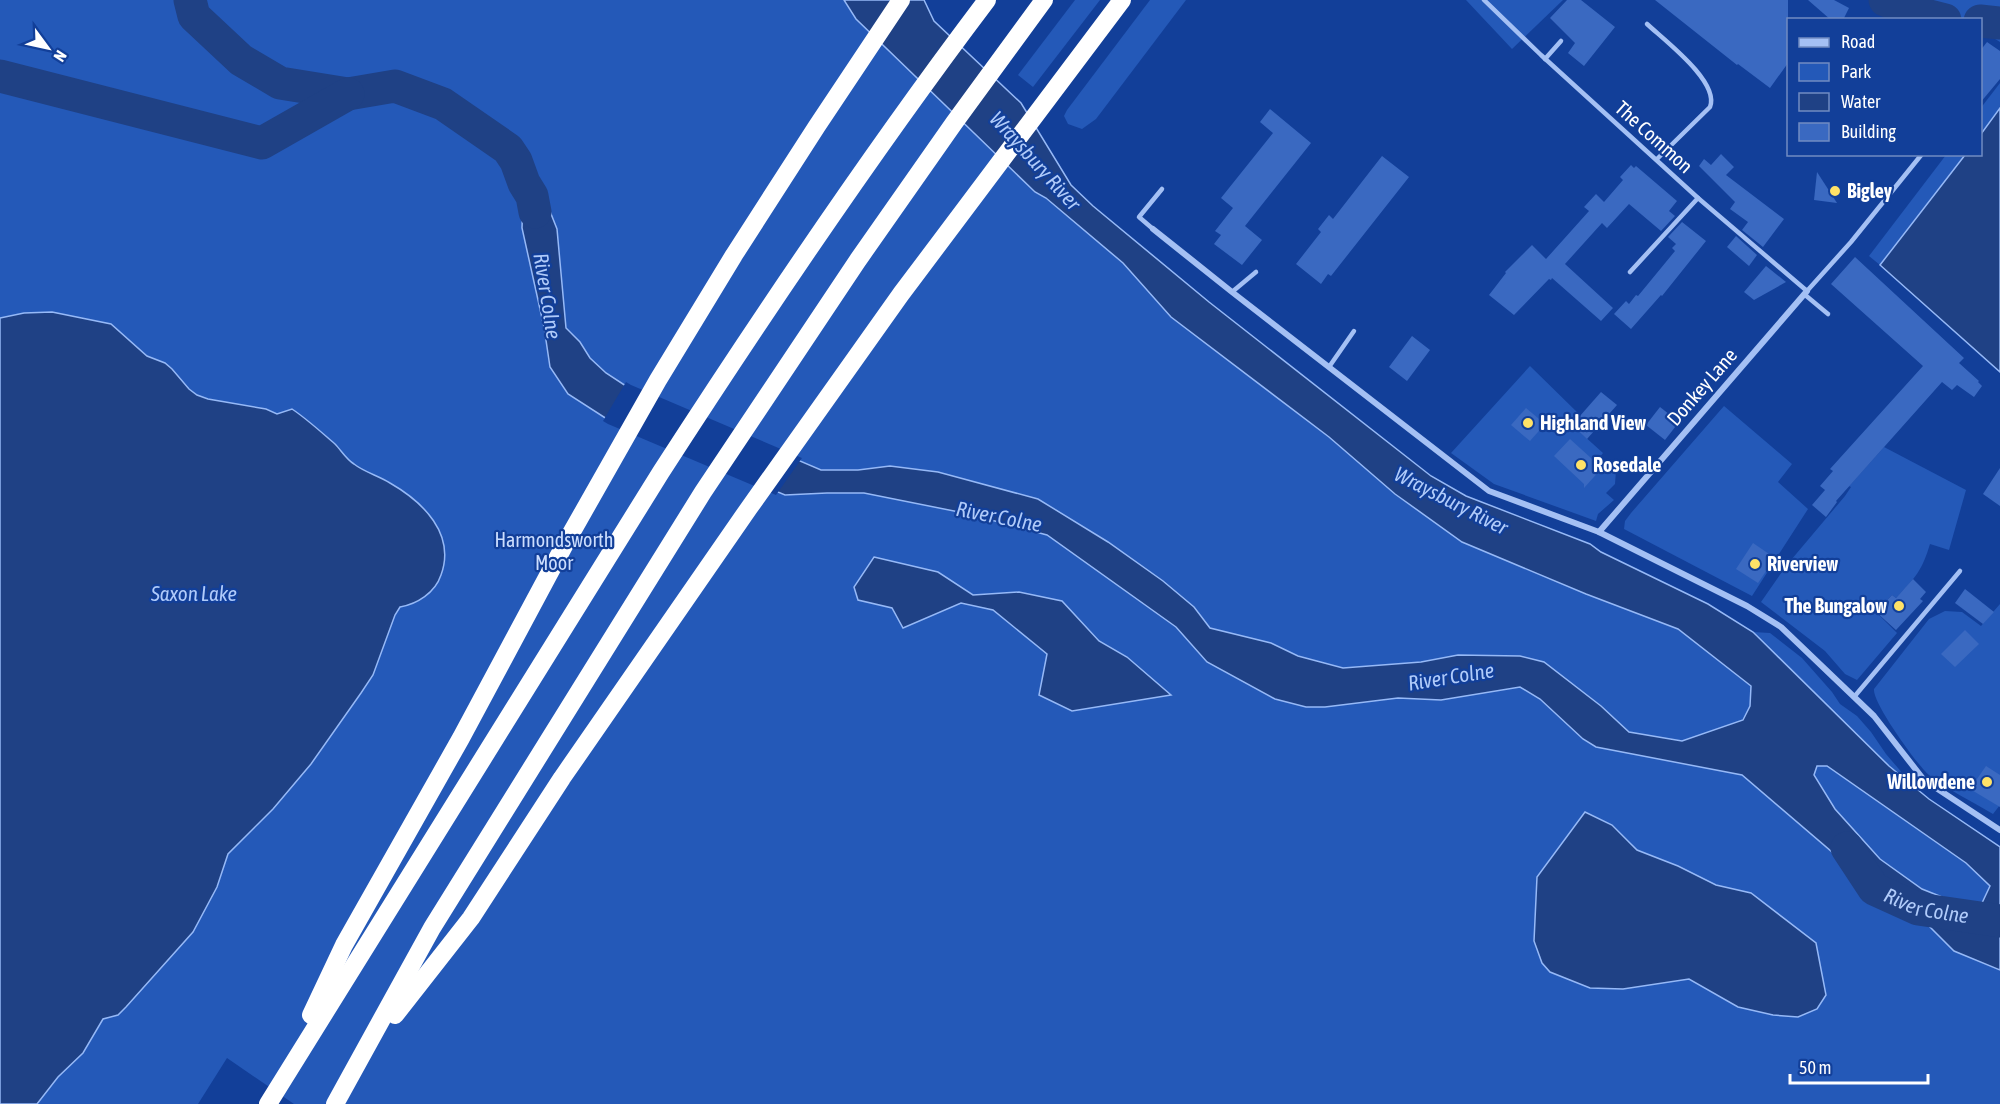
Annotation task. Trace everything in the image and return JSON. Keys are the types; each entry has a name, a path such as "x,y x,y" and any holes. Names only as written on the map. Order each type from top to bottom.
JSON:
{"highway":[{"path":"279,1085 344,945 658,380 734,255 901,0"},
{"path":"268,1104 704,404 920,91 987,0"},
{"path":"335,1104 432,928 703,492 858,260 1008,47 1044,0"},
{"path":"364,1054 471,918 562,778 795,443 992,171 1122,0"}],"street":[{"path":"1153,229 1489,491 1599,532 1747,606 1781,627 1874,716 1924,780 1997,829"},
{"name":"Donkey Lane","path":"1599,532 1806,293"}],"lane":[{"name":"The Common","path":"1484,0 1698,198 1828,314"},
{"path":"1647,24 1698,72 1707,85 1712,101 1710,107 1657,159"},
{"path":"1545,58 1561,41"},
{"path":"1806,293 1851,242 1920,156"},
{"path":"1153,229 1139,217 1162,189"},
{"path":"1630,272 1698,198"},
{"path":"1232,292 1256,272"},
{"path":"1329,367 1354,331"},
{"path":"1854,697 1959,571"},
{"path":"1997,829 2000,820"}],"green space":[{"name":"Harmondsworth Moor","path":"0,0 869,0 856,19 1035,192 1046,198 1123,263 1170,316 1329,437 1395,494 1462,542 1586,594 1678,629 1751,686 1750,706 1743,721 1742,775 1874,889 1918,909 1926,923 1954,951 2000,970 2000,1104 294,1104 227,1058 198,1104 0,1104"},
{"path":"1075,0 1100,0 1033,87 1018,75"},
{"path":"1150,0 1186,0 1096,119 1082,129 1068,124 1064,116 1067,110"},
{"path":"1466,0 1563,0 1512,49"},
{"path":"1890,0 2000,0 2000,42 1982,31 1982,18 1933,18 1899,7"},
{"path":"2000,83 2000,108 1982,133 1982,106"},
{"path":"1945,156 1964,156 1880,265 1869,256"},
{"path":"1530,366 1580,415 1572,425 1603,453 1600,457 1616,471 1615,484 1606,493 1614,500 1598,514 1596,521 1494,484 1451,453"},
{"path":"1724,406 1792,464 1778,482 1808,509 1752,596 1624,529 1625,521 1631,513"},
{"path":"1884,447 1966,490 1949,550 1930,544 1921,568 1913,579 1896,598 1892,595 1876,612 1897,633 1857,680 1845,674 1825,651 1761,602 1786,566 1845,496 1851,487 1849,486"},
{"path":"2000,604 2000,805 1993,814 1943,785 1923,769 1887,719 1875,696 1874,689 1929,619 1945,611 1962,612 1981,626"},
{"path":"1753,632 1770,633 1802,658 1840,704 1857,716 1871,732 1886,754 1916,789 1889,766"},
{"path":"1817,766 1827,766 1966,863 1990,886 1982,903 1952,901 1922,889 1880,859 1835,809 1814,774"}],"water":[{"name":"Wraysbury River","path":"844,0 924,0 934,21 1021,103 1071,185 1093,206 1209,302 1431,476 1466,496 1590,544 1601,552 1708,604 1753,632 1889,766 1929,799 2000,847 2000,970 1954,951 1926,923 1918,909 1873,887 1742,775 1596,747 1583,739 1540,699 1520,687 1441,700 1398,698 1325,707 1306,707 1275,699 1207,662 1176,627 1047,535 969,514 864,493 785,495 610,421 568,394 550,367 544,327 522,228 523,199 519,187 519,171 540,186 557,229 566,328 580,342 590,358 606,373 629,388 821,470 858,470 890,466 938,472 1038,499 1108,542 1163,581 1194,607 1210,628 1271,643 1298,656 1343,668 1421,662 1458,655 1520,656 1544,662 1601,706 1629,732 1682,741 1743,720 1750,706 1751,686 1678,629 1586,594 1462,542 1395,494 1329,437 1171,317 1123,263 1046,198 1035,192 856,19","holes":["1817,766 1827,766 1966,863 1990,886 1982,903 1952,901 1922,889 1880,859 1835,809 1814,775"]},
{"path":"2000,108 2000,372 1880,265 1964,156 1982,156 1982,133"},
{"name":"Saxon Lake","path":"52,312 111,324 147,356 165,363 197,395 266,409 277,414 292,409 335,444 351,462 402,491 425,510 440,533 444,546 444,560 441,575 430,592 413,603 400,607 373,675 311,764 273,809 228,854 217,887 193,932 118,1015 103,1019 83,1053 58,1077 37,1104 0,1104 0,318 24,313"},
{"path":"874,557 938,572 973,595 1019,592 1062,601 1099,641 1127,657 1171,695 1072,711 1039,695 1047,654 993,610 961,603 903,628 892,608 858,600 854,587"},
{"path":"1585,812 1612,825 1637,850 1678,866 1716,885 1751,893 1816,943 1826,995 1817,1009 1798,1017 1773,1015 1738,1007 1689,979 1623,989 1590,988 1550,972 1542,963 1534,941 1537,877"}],"pier":[{"path":"626,382 802,458 776,495 608,424 603,421"}],"building":[{"path":"1567,0 1581,0 1615,27 1584,66 1568,53 1575,43 1550,18"},
{"path":"1655,0 1788,0 1787,64 1770,88"},
{"path":"1808,0 1834,0 1849,8 1844,18 1829,18"},
{"path":"1987,42 2000,51 2000,79 1982,101 1982,48"},
{"path":"1270,109 1311,143 1245,226 1262,240 1242,265 1214,244 1221,235 1215,231 1233,208 1221,198 1273,133 1260,122"},
{"path":"1721,154 1734,167 1726,175 1784,219 1763,247 1742,230 1748,222 1730,209 1735,202 1699,166 1704,159 1711,165"},
{"path":"1382,156 1409,177 1331,276 1328,274 1321,284 1296,264 1321,232 1318,229 1329,215 1333,219"},
{"path":"1631,165 1634,168 1636,166 1677,201 1669,211 1675,216 1661,231 1629,204 1607,228 1602,223 1565,264 1613,308 1601,321 1552,278 1514,315 1489,295 1505,272 1532,245 1546,259 1589,211 1584,207 1596,194 1604,202 1623,180 1620,177"},
{"path":"1817,172 1837,203 1814,200"},
{"path":"1682,222 1706,241 1662,296 1631,329 1614,314 1626,301 1629,304 1636,295 1638,296 1675,251 1672,248 1676,244 1668,237"},
{"path":"1736,236 1757,255 1749,266 1727,247"},
{"path":"1855,257 1964,358 1959,363 1982,386 1974,397 1957,385 1952,390 1942,382 1836,501 1826,517 1812,505 1825,490 1820,486 1833,471 1830,469 1923,366 1831,284"},
{"path":"1766,266 1786,282 1754,300 1744,292"},
{"path":"1412,336 1430,350 1407,381 1389,367"},
{"path":"1601,392 1617,405 1587,439 1572,425"},
{"path":"1660,407 1679,422 1665,440 1646,425"},
{"name":"Highland View","path":"1526,408 1545,424 1530,441 1511,425"},
{"name":"Rosedale","path":"1570,439 1602,468 1584,488 1584,484 1554,456"},
{"path":"2000,468 2000,506 1983,494"},
{"name":"Riverview","path":"1753,543 1775,558 1758,583 1736,569"},
{"name":"The Bungalow","path":"1913,579 1926,592 1920,599 1923,601 1896,630 1876,612 1892,595 1896,598"},
{"path":"1965,589 1994,612 1983,624 1955,603"},
{"path":"1965,630 1979,644 1955,667 1941,654"},
{"name":"Willowdene","path":"1986,766 2000,775 2000,807 1970,789"}],"waterway":[{"name":"River Colne","path":"190,0 194,16 241,60 280,83 348,94 395,86 443,104 508,149 532,196 535,212"},
{"path":"1885,0 1914,12 1937,18"},
{"path":"1982,21 2000,23"},
{"path":"0,76 262,143 348,94"},
{"name":"River Colne","path":"1847,848 1874,889 1918,909 2000,921"}],"place":[{"name":"Bigley","path":"1835,191"},
{"name":"Highland View","path":"1528,423"},
{"name":"Rosedale","path":"1581,465"},
{"name":"Riverview","path":"1755,564"},
{"name":"The Bungalow","path":"1899,606"},
{"name":"Willowdene","path":"1987,782"}]}
